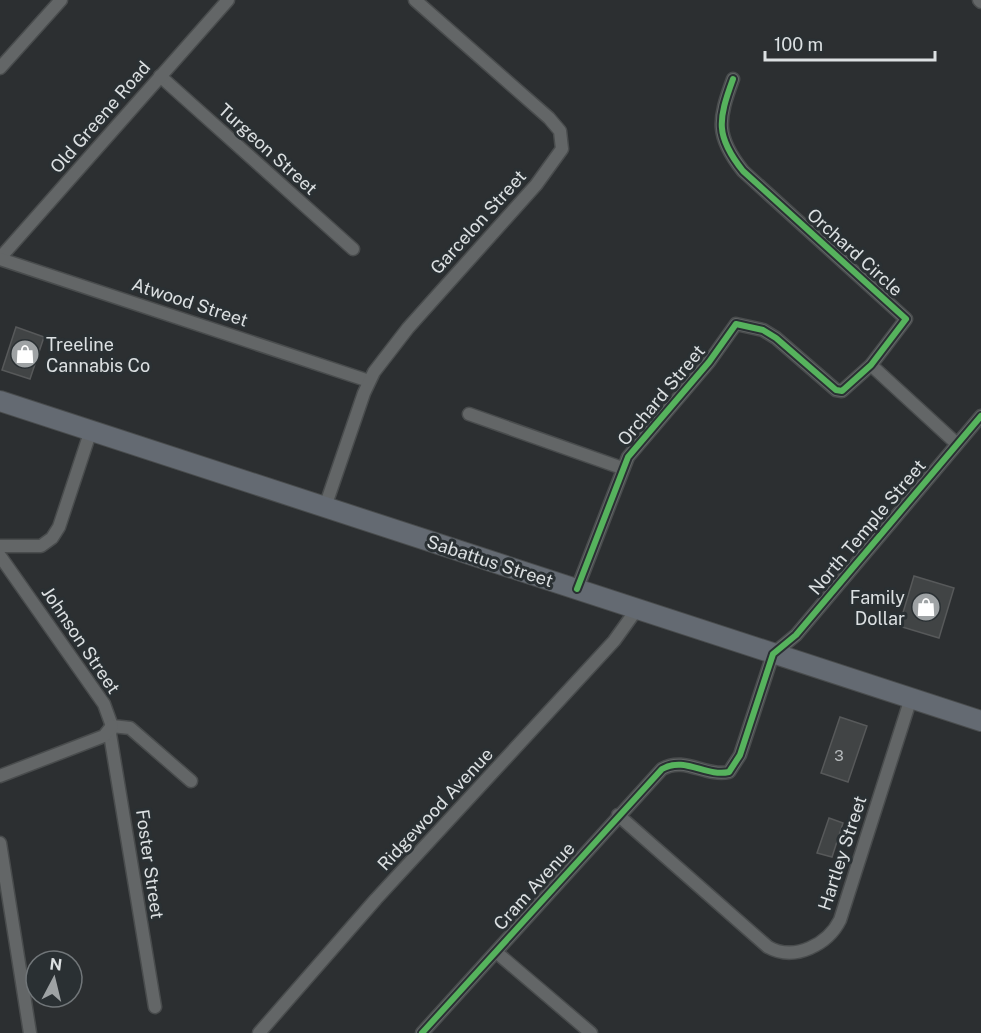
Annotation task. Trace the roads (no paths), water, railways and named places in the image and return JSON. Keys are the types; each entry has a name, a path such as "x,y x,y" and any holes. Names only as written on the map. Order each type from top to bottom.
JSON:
{"main road":[{"name":"Sabattus Street","path":"0,401 981,721"}],"street":[{"path":"0,69 61,0"},
{"name":"Old Greene Road","path":"0,259 228,0"},
{"name":"Garcelon Street","path":"325,507 369,381 408,328 536,185 557,158 563,141 560,131 549,118 415,0"},
{"name":"Turgeon Street","path":"160,76 352,249"},
{"name":"Orchard Circle","path":"733,79 722,118 723,139 730,155 743,171 906,319 871,366 846,390 836,390 776,338 763,330 736,324"},
{"name":"Atwood Street","path":"0,259 369,381"},
{"name":"Orchard Street","path":"578,590 622,468 663,415 709,362 736,324"},
{"path":"871,366 957,444"},
{"path":"469,414 622,468"},
{"name":"North Temple Street","path":"773,654 796,635 981,416"},
{"path":"0,546 40,546 52,538 59,527 91,430"},
{"name":"Johnson Street","path":"0,556 104,704 112,726"},
{"name":"Ridgewood Avenue","path":"259,1033 376,899 614,642 637,609"},
{"name":"Cram Avenue","path":"422,1033 650,780 672,764 683,764 722,774 729,772 740,755 773,654"},
{"name":"Hartley Street","path":"618,815 768,947 794,952 812,948 830,937 840,920 911,698"},
{"path":"0,776 104,736 112,726 130,728 191,781"},
{"name":"Foster Street","path":"112,726 110,734 155,1007"},
{"path":"0,843 30,1033"},
{"path":"496,952 591,1033"}],"place":[{"name":"Treeline Cannabis Co","path":"25,354"},
{"name":"Family Dollar","path":"926,607"}]}
